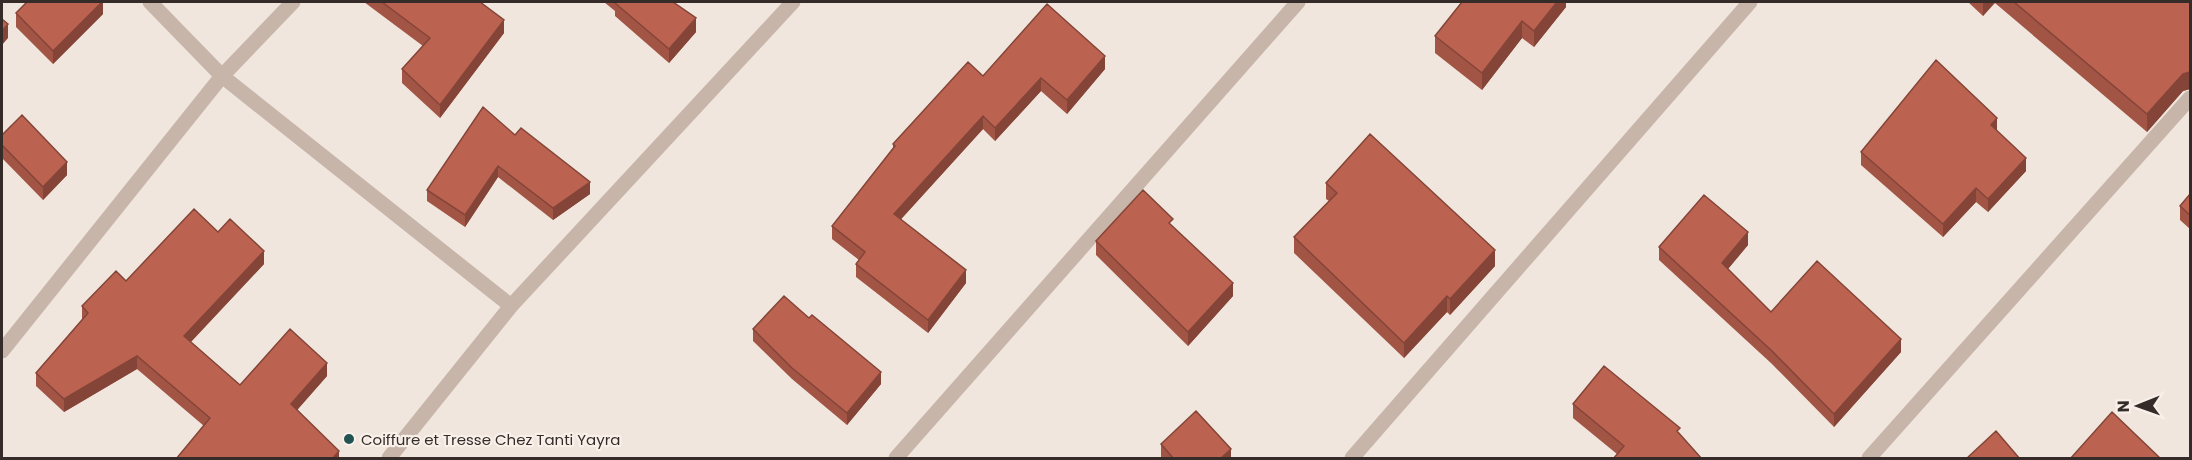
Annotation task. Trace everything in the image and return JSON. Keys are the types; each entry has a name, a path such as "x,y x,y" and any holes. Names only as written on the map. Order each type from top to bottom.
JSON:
{"street":[{"path":"150,2 222,76 511,306"},
{"path":"2,351 222,76 293,2"},
{"path":"389,459 511,306 793,2"},
{"path":"896,459 1298,2"},
{"path":"1352,459 1750,2"},
{"path":"1869,459 2190,98"}],"building":[{"path":"27,2 102,2 53,51 16,13"},
{"path":"382,2 480,2 504,20 440,105 402,69 430,38"},
{"path":"615,2 673,2 696,18 669,49"},
{"path":"1462,2 1557,2 1534,31 1522,21 1482,73 1435,36"},
{"path":"2014,2 2190,2 2190,72 2183,74 2147,114"},
{"path":"1047,4 1105,56 1067,100 1041,78 995,128 983,116 894,214 966,270 928,320 856,264 865,252 832,226 895,146 893,144 968,62 983,76"},
{"path":"2,19 8,24 2,31"},
{"path":"1936,60 1997,118 1991,125 2026,158 1988,199 1976,188 1943,224 1861,152"},
{"path":"483,107 515,135 521,128 590,182 553,208 498,166 465,215 427,190"},
{"path":"22,115 67,162 43,187 2,145 2,135"},
{"path":"1370,134 1495,250 1450,299 1447,296 1404,343 1294,237 1337,193 1326,183"},
{"path":"1143,190 1173,219 1169,223 1233,283 1188,332 1096,241"},
{"path":"2190,194 2190,215 2180,206"},
{"path":"1704,195 1748,232 1722,263 1771,312 1817,261 1901,339 1834,414 1772,351 1659,247"},
{"path":"194,209 218,232 230,219 264,251 184,336 240,385 290,329 327,363 291,404 339,451 332,459 176,459 210,418 137,356 64,399 36,373 88,313 82,306 116,271 126,281"},
{"path":"784,296 809,318 812,315 881,372 847,413 792,368 753,329"},
{"path":"1604,366 1680,428 1677,431 1702,459 1613,459 1624,446 1573,404"},
{"path":"1196,411 1231,449 1220,459 1174,459 1161,444"},
{"path":"2112,412 2161,459 2070,459"},
{"path":"1996,431 2020,459 1966,459"}],"place":[{"name":"Coiffure et Tresse Chez Tanti Yayra","path":"349,439"}]}
